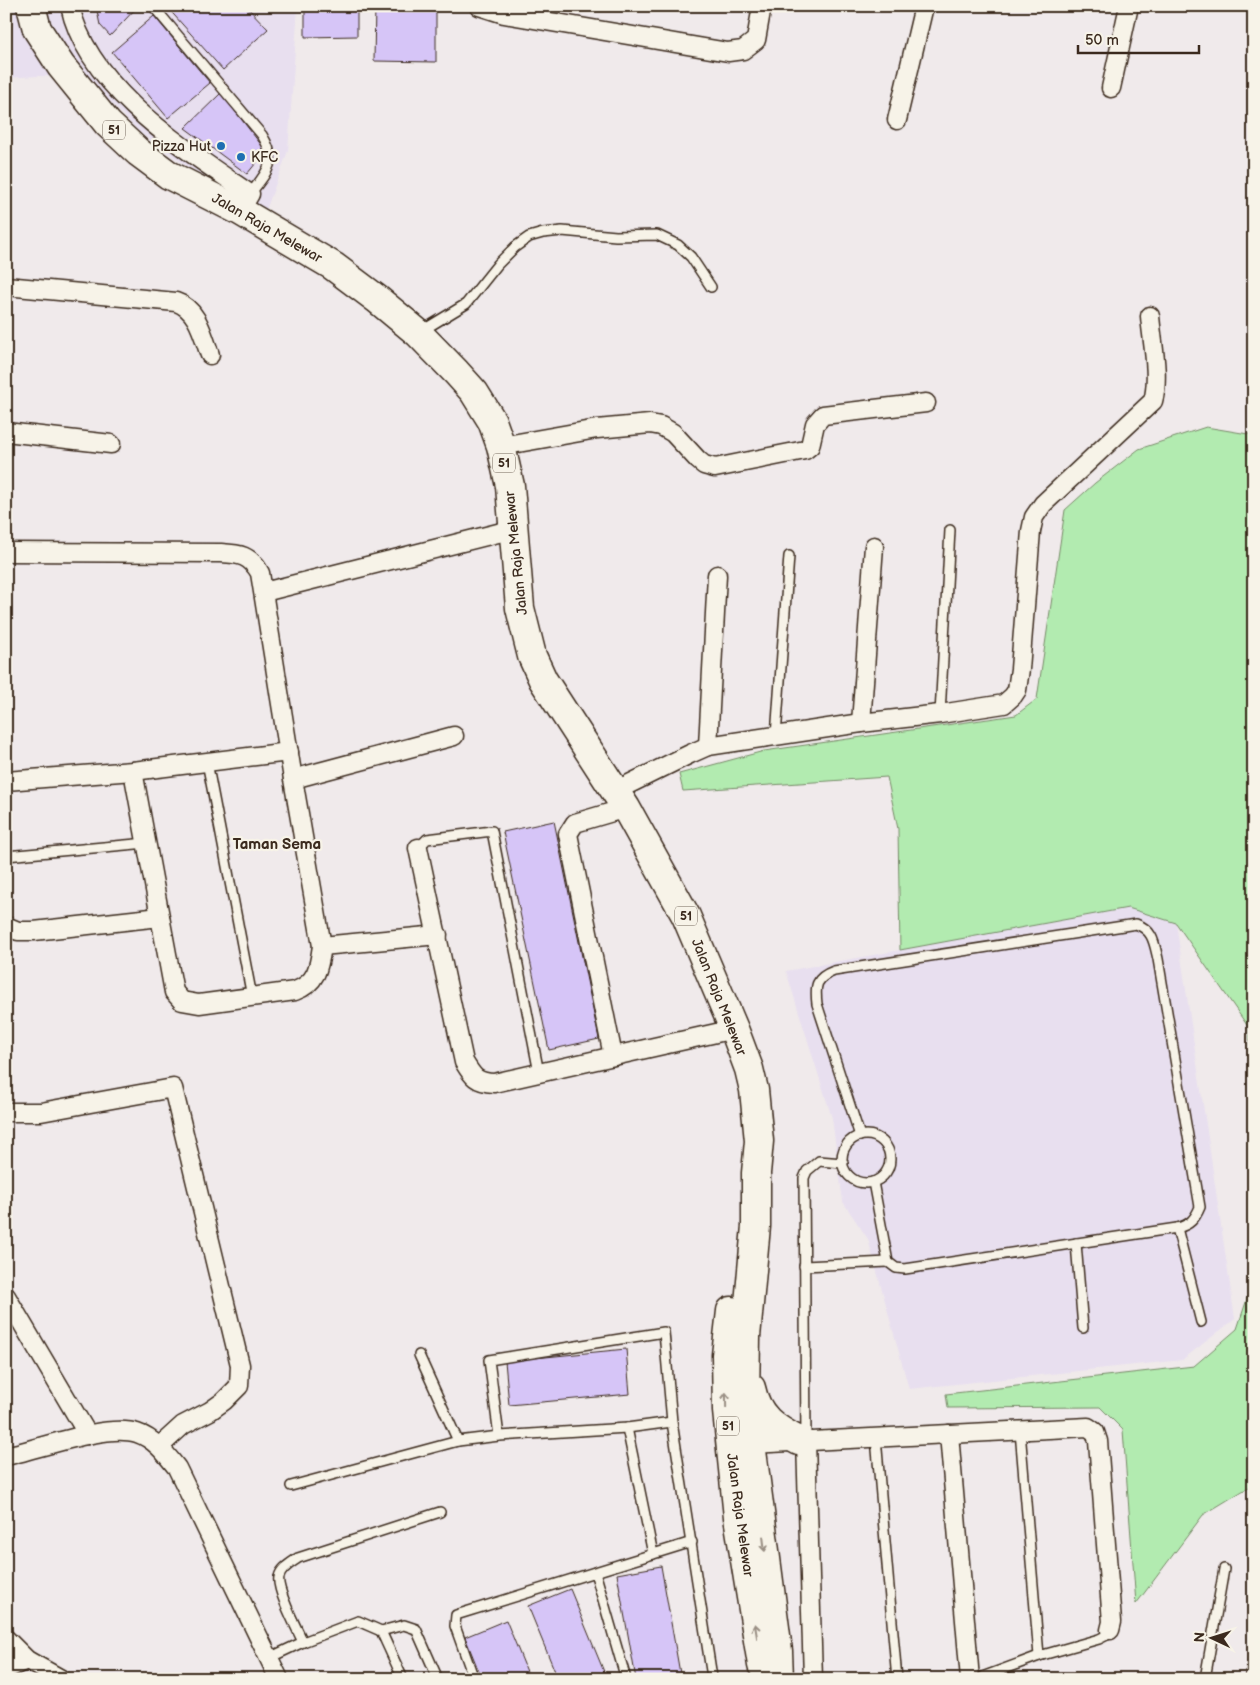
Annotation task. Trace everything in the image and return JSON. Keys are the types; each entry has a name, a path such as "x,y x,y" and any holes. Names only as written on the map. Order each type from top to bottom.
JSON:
{"highway":[{"name":"Jalan Raja Melewar","path":"31,6 38,29 61,66 108,124 138,152 169,175 245,202 377,299 418,333 474,392 492,421 501,446 510,486 516,580 520,608 532,656 543,680 620,800 686,916 734,1029 749,1069 754,1090 759,1141 756,1173 756,1226 746,1337 745,1397 750,1444 749,1515 765,1679"},
{"name":"Jalan Raja Melewar","path":"756,1173 745,1201 739,1232 726,1355 727,1411 778,1651 779,1679"},
{"path":"746,1337 751,1390 758,1409 770,1424 802,1441"},
{"path":"749,1515 765,1468 772,1454 781,1447 802,1441"}],"street":[{"path":"70,6 73,18 90,54 125,98 245,202"},
{"path":"480,6 504,14 728,52 743,50 756,40 762,6"},
{"path":"897,120 924,6"},
{"path":"1111,88 1129,6"},
{"path":"6,286 176,302 185,305 196,318 210,355"},
{"path":"613,1056 568,834 575,823 620,800 690,754 708,746 1004,704 1013,696 1016,690 1020,669 1031,531 1034,517 1043,504 1153,401 1156,390 1156,378 1150,316"},
{"path":"501,446 597,429 650,424 661,426 672,433 704,465 715,468 805,450 810,446 816,424 823,415 926,403"},
{"path":"6,432 111,444"},
{"path":"264,592 514,529"},
{"path":"861,723 874,546"},
{"path":"6,552 234,553 254,562 260,573 264,592 288,752 322,946 320,966 312,980 305,987 295,991 200,1004 182,1001 174,992 133,771"},
{"path":"708,746 717,574"},
{"path":"293,779 454,736"},
{"path":"6,781 133,771 288,752"},
{"path":"418,848 464,1062 472,1076 482,1082 494,1083 734,1029"},
{"path":"6,926 18,931 34,931 160,918"},
{"path":"322,946 438,935"},
{"path":"6,1112 41,1112 173,1088 240,1365 239,1386 224,1401 210,1411 183,1425 160,1446"},
{"path":"6,1296 88,1435"},
{"path":"750,1444 1088,1427 1095,1432 1098,1441 1112,1622 1110,1630"},
{"path":"7,1455 88,1435 114,1431 137,1433 160,1446 177,1468 279,1679"},
{"path":"949,1434 970,1679"},
{"path":"802,1441 813,1679"},
{"path":"6,1639 27,1660 61,1679"},
{"path":"6,1669 27,1660"}],"lane":[{"path":"153,6 262,135 269,146 272,158 268,171 245,202"},
{"path":"418,333 466,304 498,264 515,247 529,237 543,233 562,231 616,236 657,235 678,245 691,257 711,287"},
{"path":"940,714 950,530"},
{"path":"776,736 789,556"},
{"path":"207,762 252,997"},
{"path":"418,848 427,839 492,831 539,1073"},
{"path":"6,856 147,843"},
{"path":"804,1266 888,1262 896,1268 905,1269 1177,1228 1185,1226 1194,1219 1200,1207 1153,938 1145,927 1136,924 834,971 824,975 818,981 815,991 817,1004 860,1136"},
{"path":"860,1136 876,1137 888,1149 890,1157 886,1172 873,1182 857,1181 846,1171 843,1163 844,1149 854,1138 860,1136"},
{"path":"802,1441 804,1178 807,1171 819,1161 843,1163"},
{"path":"873,1182 888,1262"},
{"path":"1177,1228 1201,1322"},
{"path":"1076,1243 1083,1328"},
{"path":"499,1436 489,1360 664,1332 672,1422 712,1677 710,1679"},
{"path":"419,1355 458,1441"},
{"path":"291,1486 458,1441 499,1436 627,1428 672,1422"},
{"path":"627,1428 653,1554"},
{"path":"1020,1431 1039,1656"},
{"path":"876,1438 897,1679"},
{"path":"303,1642 279,1588 279,1576 287,1565 298,1558 440,1512"},
{"path":"474,1679 455,1626 456,1615 692,1542"},
{"path":"1206,1679 1224,1569"},
{"path":"595,1572 626,1679"},
{"path":"269,1658 303,1642 358,1621 381,1631 404,1626 416,1629 438,1679"},
{"path":"977,1679 1039,1656 1099,1639 1107,1635 1110,1630"},
{"path":"381,1631 403,1679"},
{"path":"1250,1679 1254,1659"}],"shaded area":[{"path":"6,6 298,6 288,151 266,210 185,165 139,132 87,77 38,76 6,78"},
{"path":"1128,908 1176,923 1235,1319 1182,1360 909,1389 868,1239 843,1202 832,1118 786,971"}],"green space":[{"path":"1206,427 1254,435 1254,1171 1249,1028 1176,923 1128,908 900,950 898,829 887,777 683,791 679,774 764,751 1016,715 1037,699 1065,510 1095,483 1139,449"},
{"path":"1254,1278 1254,1484 1203,1515 1136,1604 1123,1430 1100,1407 948,1408 946,1394 1194,1366 1237,1329"}],"building":[{"path":"96,6 138,6 110,36 100,25"},
{"path":"166,6 246,6 268,29 223,70"},
{"path":"305,6 357,6 357,36 305,37"},
{"path":"375,6 436,6 436,62 374,61"},
{"path":"154,16 210,83 168,118 112,52"},
{"path":"221,93 266,151 247,174 185,128"},
{"path":"554,821 599,1039 549,1050 503,832"},
{"path":"626,1349 630,1394 509,1405 505,1361"},
{"path":"661,1566 681,1679 636,1679 617,1574"},
{"path":"570,1589 607,1679 558,1679 528,1606"},
{"path":"506,1620 530,1679 482,1679 465,1637"}],"place":[{"name":"Pizza Hut","path":"221,146"},
{"name":"KFC","path":"241,157"}],"district":[{"name":"Taman Sema","path":"277,844"}]}
